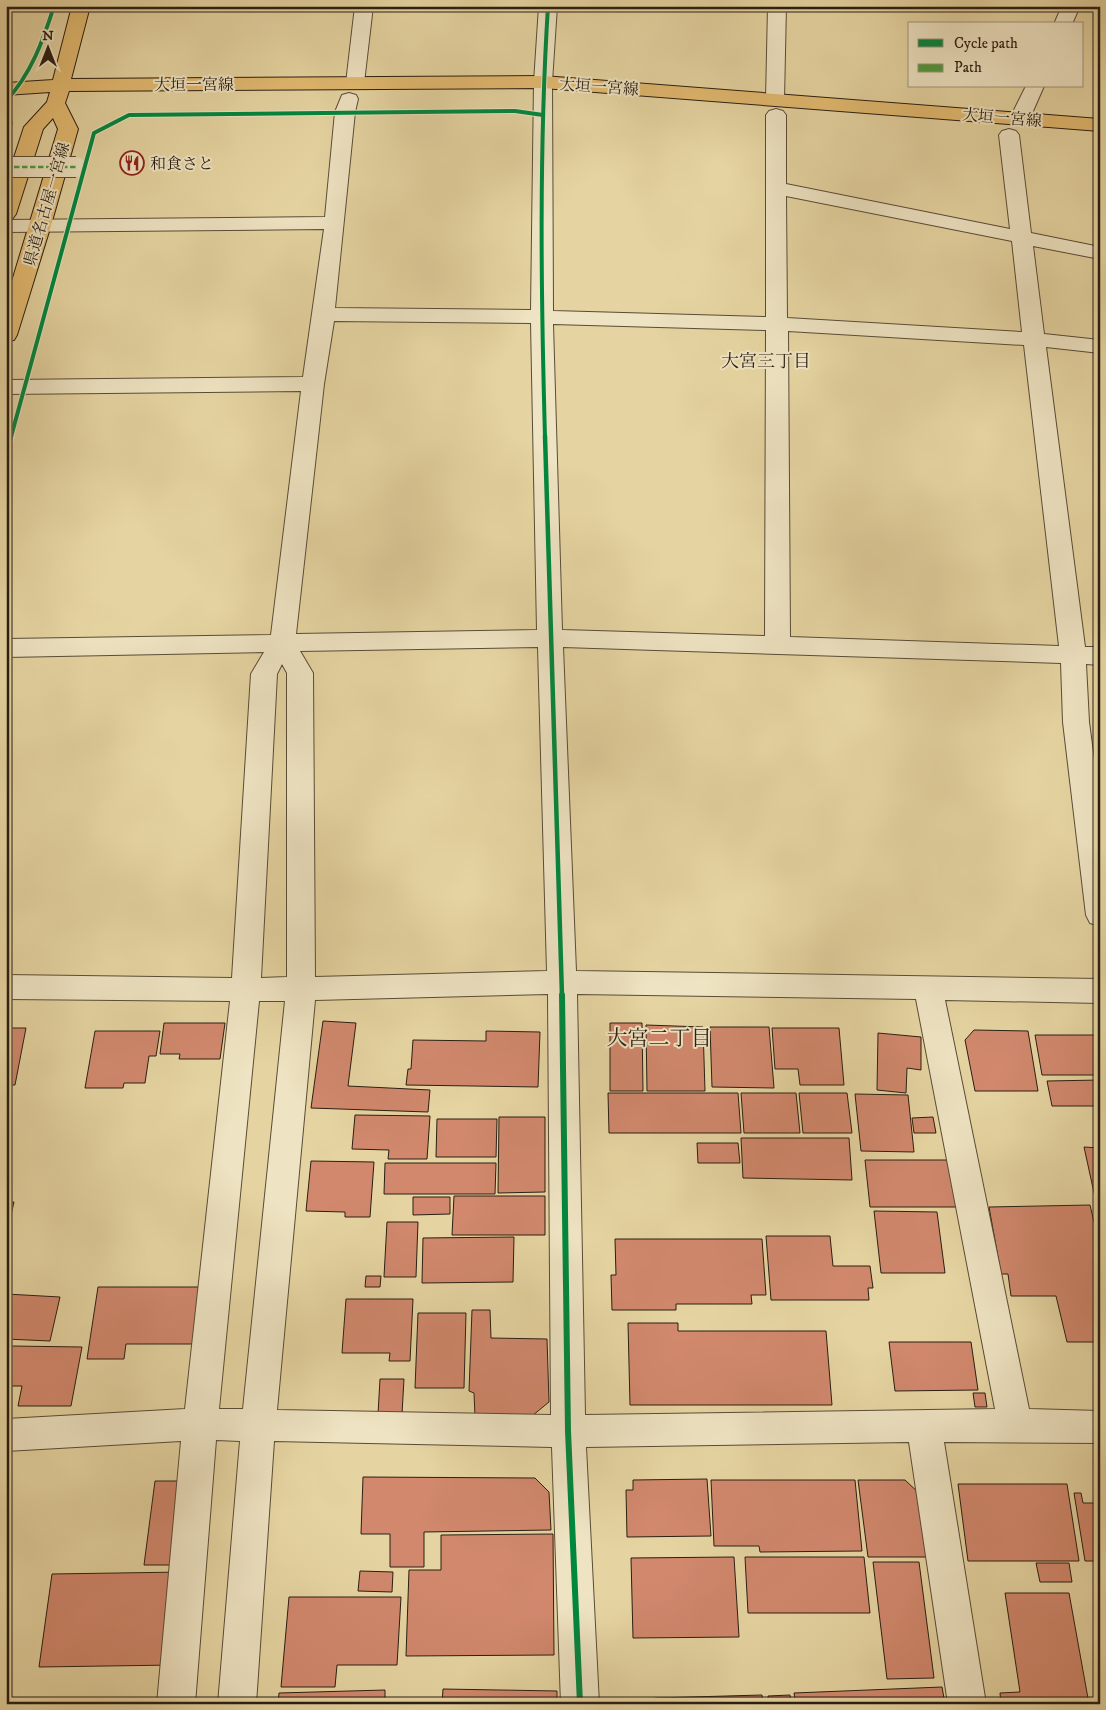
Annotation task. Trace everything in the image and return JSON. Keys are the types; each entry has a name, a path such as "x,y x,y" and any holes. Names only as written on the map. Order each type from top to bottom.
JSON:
{"main road":[{"name":"県道名古屋一宮線","path":"6,214 34,127 59,94 82,6"},
{"name":"大垣一宮線","path":"6,89 59,94 352,91 555,96 776,107 1014,127 1100,142"},
{"name":"県道名古屋一宮線","path":"6,334 42,225 68,129 59,94"},
{"name":"大垣一宮線","path":"6,104 59,94"},
{"name":"大垣一宮線","path":"555,96 776,107"},
{"name":"大垣一宮線","path":"1014,127 1100,124"}],"street":[{"path":"176,1704 200,1424 246,990 264,674 282,643 312,384 324,314 335,223 345,112 352,91 360,19 364,6"},
{"path":"548,6 555,96 542,316 550,638 562,982 568,1431 580,1704"},
{"path":"778,6 776,107 778,644"},
{"path":"1064,22 1071,6"},
{"path":"1034,88 1014,127 1022,237 1073,655 1076,722 1100,915"},
{"path":"6,167 76,167"},
{"path":"777,188 1100,253"},
{"path":"6,226 335,223"},
{"path":"324,314 542,316 777,323 1034,338 1100,347"},
{"path":"6,387 312,384"},
{"path":"6,648 550,638 1100,656"},
{"path":"237,1704 258,1426 301,989 300,673 282,643"},
{"path":"6,987 246,990 562,982 1100,991"},
{"path":"928,989 1015,1425"},
{"path":"6,1435 200,1424 568,1431 1015,1425 1100,1427"},
{"path":"924,1426 967,1704"}],"building":[{"path":"323,1021 356,1023 348,1086 430,1090 428,1112 311,1108"},
{"path":"164,1023 225,1023 220,1059 179,1059 180,1054 160,1054"},
{"path":"610,1023 642,1023 643,1091 610,1091"},
{"path":"646,1025 703,1027 705,1091 647,1091"},
{"path":"710,1027 769,1027 774,1088 712,1087"},
{"path":"6,1028 26,1028 15,1085 6,1085"},
{"path":"772,1028 839,1028 844,1085 800,1085 798,1069 775,1069"},
{"path":"974,1030 1028,1031 1038,1091 975,1091 965,1040"},
{"path":"95,1031 160,1031 156,1056 149,1056 145,1083 124,1083 123,1088 85,1088"},
{"path":"486,1031 540,1032 538,1087 406,1085 408,1069 411,1069 413,1040 486,1041"},
{"path":"878,1033 921,1037 921,1070 907,1068 906,1093 877,1090"},
{"path":"1035,1035 1100,1035 1100,1075 1042,1075"},
{"path":"1100,1080 1100,1106 1052,1106 1047,1081"},
{"path":"608,1093 738,1093 741,1133 609,1133"},
{"path":"741,1093 796,1093 800,1133 744,1133"},
{"path":"799,1093 847,1093 852,1133 803,1133"},
{"path":"855,1094 908,1095 914,1152 861,1151"},
{"path":"355,1115 430,1116 427,1159 388,1159 389,1150 352,1149"},
{"path":"499,1117 545,1117 545,1192 498,1193"},
{"path":"933,1117 936,1133 914,1133 912,1118"},
{"path":"437,1119 497,1119 496,1157 436,1157"},
{"path":"741,1138 849,1138 852,1180 743,1178"},
{"path":"697,1143 738,1143 740,1163 698,1163"},
{"path":"1084,1147 1100,1148 1100,1202 1096,1202"},
{"path":"865,1160 951,1160 958,1207 870,1207"},
{"path":"311,1161 374,1162 370,1217 345,1217 345,1212 306,1211"},
{"path":"385,1163 496,1163 495,1194 384,1194"},
{"path":"454,1196 545,1196 545,1235 452,1235"},
{"path":"413,1197 450,1197 450,1214 413,1215"},
{"path":"6,1202 14,1202 9,1224 6,1224"},
{"path":"1090,1205 1100,1248 1100,1342 1067,1342 1056,1296 1011,1296 1008,1274 1001,1274 989,1207"},
{"path":"874,1211 937,1212 945,1273 881,1273"},
{"path":"387,1222 418,1222 416,1277 384,1277"},
{"path":"766,1236 830,1236 833,1266 870,1266 873,1288 868,1288 869,1300 771,1300"},
{"path":"514,1237 513,1282 422,1283 423,1238"},
{"path":"615,1239 762,1239 766,1295 751,1295 752,1304 676,1304 676,1310 612,1310 611,1275 616,1275"},
{"path":"366,1276 381,1276 380,1287 365,1287"},
{"path":"98,1287 204,1287 197,1344 126,1344 124,1359 87,1359"},
{"path":"6,1294 60,1297 50,1341 6,1339"},
{"path":"346,1299 413,1299 410,1361 389,1361 390,1353 342,1353"},
{"path":"472,1310 490,1310 491,1338 547,1339 549,1402 532,1416 475,1416 474,1393 469,1391"},
{"path":"418,1313 466,1313 464,1388 415,1388"},
{"path":"628,1323 678,1323 678,1331 826,1331 832,1405 630,1405"},
{"path":"889,1342 971,1342 978,1390 895,1391"},
{"path":"12,1346 82,1347 71,1406 18,1406 22,1386 6,1386 6,1373"},
{"path":"380,1379 404,1379 402,1414 378,1414"},
{"path":"973,1393 985,1393 987,1407 975,1407"},
{"path":"363,1477 535,1478 549,1492 551,1530 424,1532 424,1567 390,1567 390,1534 361,1534"},
{"path":"707,1479 711,1536 627,1537 626,1490 633,1490 633,1480"},
{"path":"711,1480 855,1480 862,1551 760,1552 759,1546 714,1546"},
{"path":"858,1480 905,1480 921,1495 929,1557 868,1557"},
{"path":"155,1481 183,1481 183,1565 144,1565"},
{"path":"958,1484 1067,1484 1079,1561 968,1561"},
{"path":"1074,1493 1081,1493 1083,1503 1100,1503 1100,1561 1085,1561"},
{"path":"553,1534 554,1655 406,1656 409,1570 441,1570 441,1535"},
{"path":"734,1557 739,1637 633,1638 631,1558"},
{"path":"745,1557 864,1557 870,1613 748,1613"},
{"path":"873,1562 919,1562 934,1678 887,1679"},
{"path":"1036,1563 1069,1563 1072,1582 1040,1582"},
{"path":"360,1571 393,1572 392,1592 358,1591"},
{"path":"183,1572 174,1665 39,1667 52,1574"},
{"path":"1005,1593 1069,1593 1089,1704 1001,1704 1000,1693 1020,1692"},
{"path":"289,1597 401,1597 397,1665 337,1665 335,1687 281,1687"},
{"path":"942,1687 945,1704 796,1704 794,1693"},
{"path":"443,1689 557,1691 557,1704 442,1704"},
{"path":"385,1690 385,1704 278,1704 279,1693"},
{"path":"762,1695 763,1704 655,1704 655,1698"},
{"path":"790,1695 791,1704 769,1704 768,1696"}],"marked path":[{"path":"6,114 9,114 12,124 6,140"},
{"path":"6,167 76,167"}],"cycle path":[{"path":"6,101 23,81 30,69 54,6"},
{"path":"548,6 543,82 542,316 550,638 562,982 568,1431 580,1704"},
{"path":"6,455 94,133 129,115 515,111 543,115"}],"place":[{"name":"和食さと","path":"132,163"}],"district":[{"name":"大宮三丁目","path":"766,361"},
{"name":"大宮二丁目","path":"659,1038"}]}
